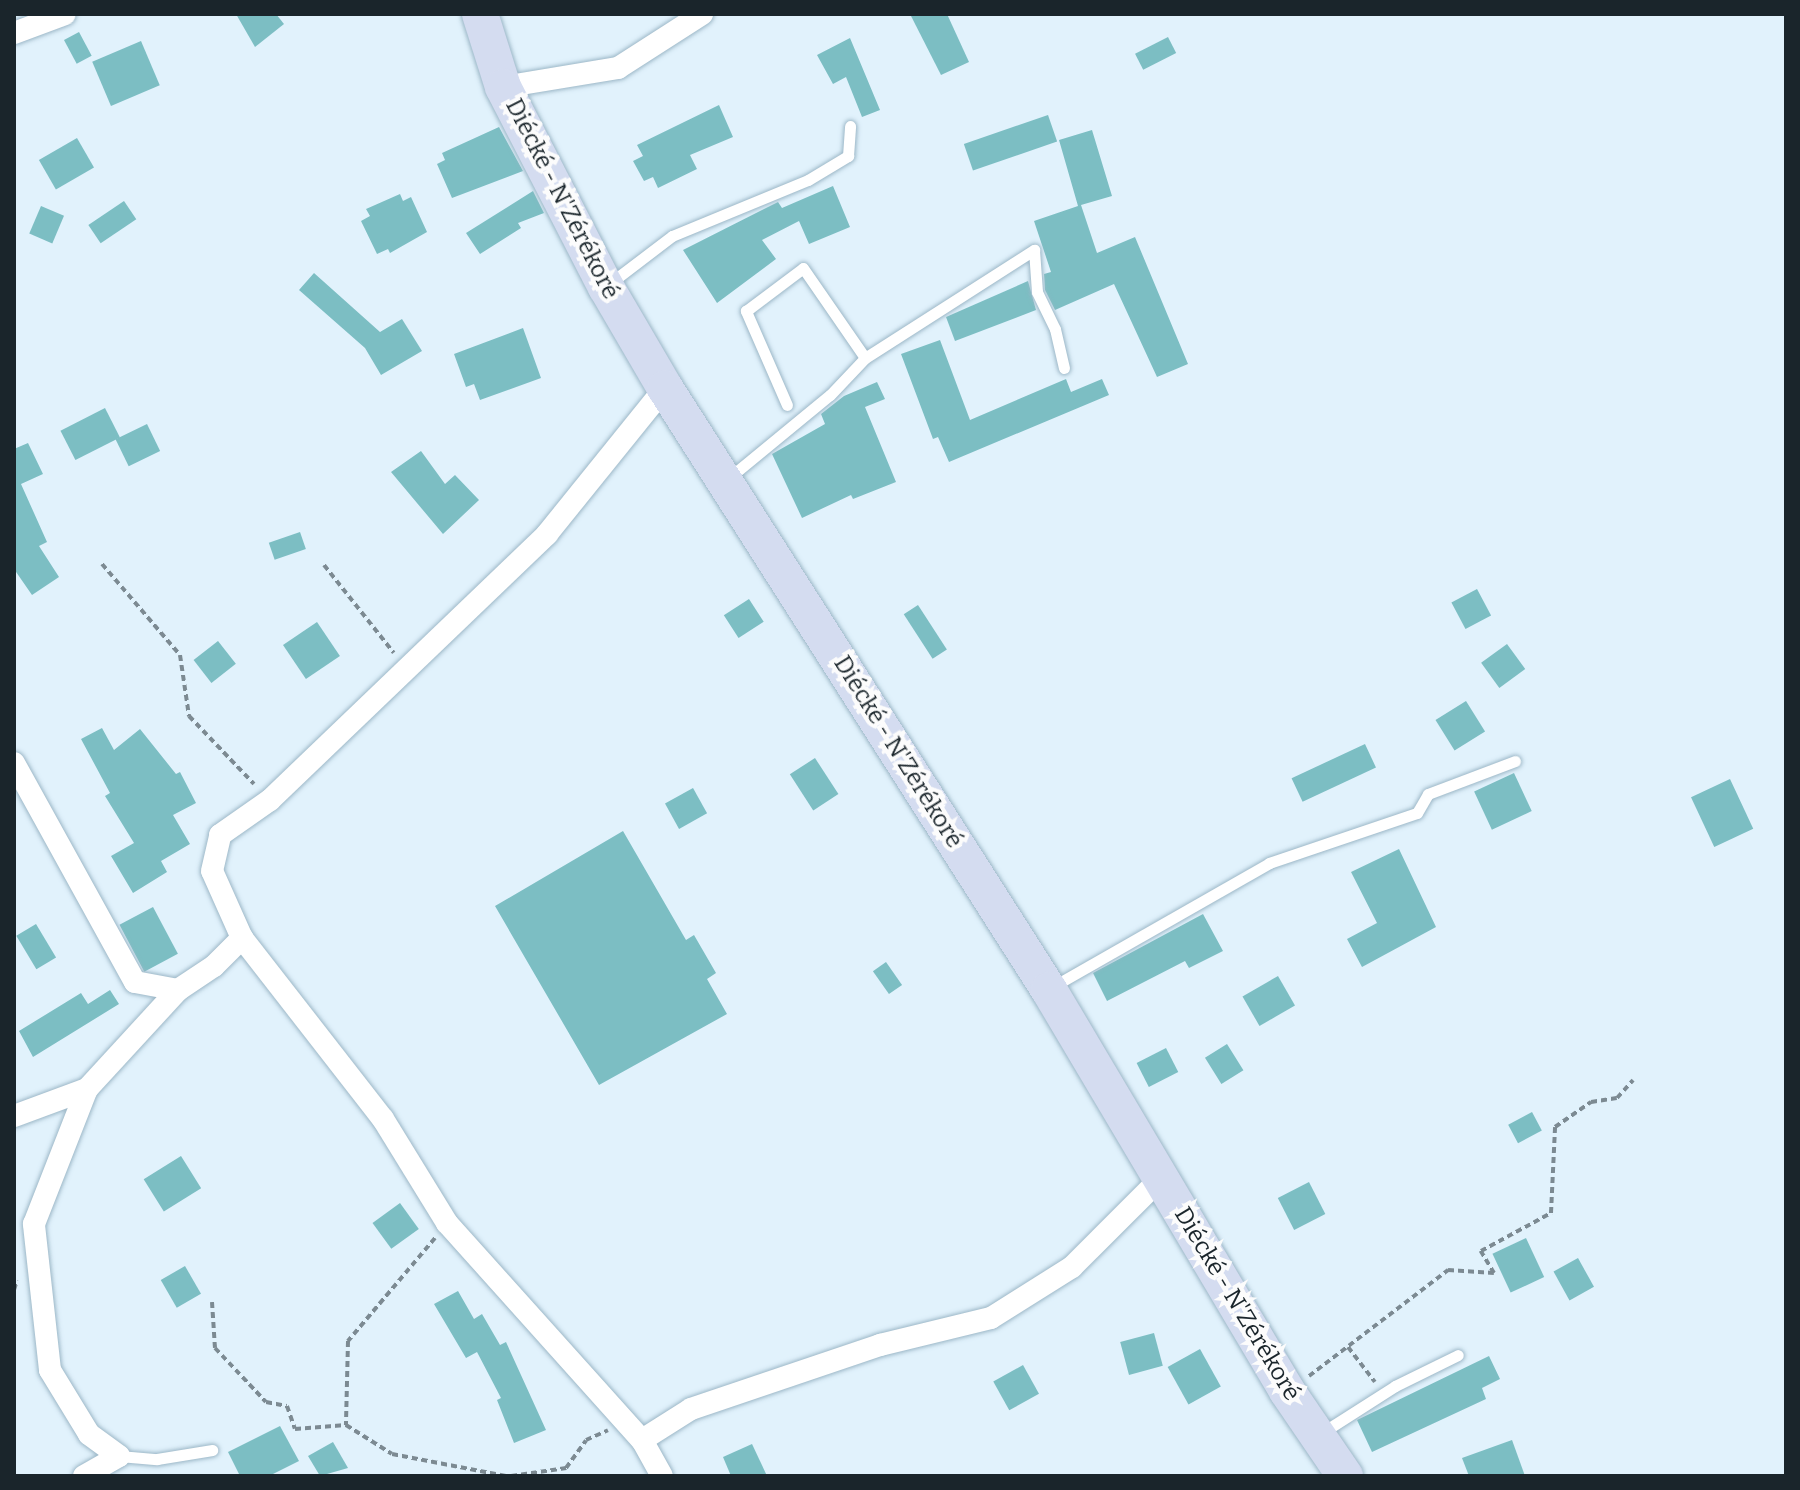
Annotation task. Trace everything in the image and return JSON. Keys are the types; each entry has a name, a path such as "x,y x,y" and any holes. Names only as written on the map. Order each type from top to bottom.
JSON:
{"highway":[{"name":"Diécké - N'Zérékoré","path":"480,14 503,87 606,287 665,388 1049,990 1287,1391 1320,1434 1345,1476"}],"street":[{"path":"14,33 65,14"},
{"path":"503,87 618,68 702,14"},
{"path":"662,1476 642,1440 447,1223 383,1119 242,938 212,871 220,835 270,800 547,534 665,388"},
{"path":"14,763 135,982 178,990"},
{"path":"84,1476 119,1456 89,1434 50,1370 34,1224 87,1089 178,990 214,966 242,938"},
{"path":"14,1116 87,1089"},
{"path":"642,1440 691,1409 880,1345 991,1318 1072,1267 1161,1178"}],"lane":[{"path":"606,287 672,236 808,180 848,156 850,126"},
{"path":"726,481 830,395 865,358 1034,250 1037,292 1055,329 1064,368"},
{"path":"787,405 746,311 803,268 865,358"},
{"path":"1049,990 1269,863 1417,813 1428,794 1515,761"},
{"path":"1320,1434 1395,1386 1458,1355"},
{"path":"119,1456 157,1459 212,1450"}],"path":[{"path":"102,564 180,655 189,716 207,741 270,800"},
{"path":"324,565 406,667"},
{"path":"1287,1391 1448,1270 1494,1273 1481,1251 1551,1213 1555,1127 1591,1102 1617,1098 1633,1080"},
{"path":"346,1425 348,1341 447,1223"},
{"path":"212,1302 215,1348 266,1402 287,1406 295,1429 346,1425 392,1454 509,1476 566,1468 586,1440 626,1423"},
{"path":"1348,1347 1370,1380 1395,1386"}],"building":[{"path":"236,14 276,14 284,24 255,47"},
{"path":"910,14 947,14 969,62 941,75"},
{"path":"79,32 92,56 77,64 64,40"},
{"path":"1168,37 1176,53 1143,70 1135,54"},
{"path":"850,38 880,110 862,117 846,77 833,84 817,55"},
{"path":"141,41 160,85 111,106 92,62"},
{"path":"719,105 733,137 690,155 697,169 658,188 653,177 644,181 633,161 643,156 637,145"},
{"path":"1048,115 1057,141 973,170 964,144"},
{"path":"499,127 523,171 452,198 437,164 445,160 442,153"},
{"path":"1092,130 1112,196 1081,205 1097,253 1135,237 1188,364 1157,377 1114,284 1055,310 1045,290 1044,274 1051,272 1034,221 1078,206 1059,140"},
{"path":"77,138 94,167 56,189 39,160"},
{"path":"833,186 850,227 809,244 799,221 762,240 776,259 717,303 683,250 778,202 782,208"},
{"path":"533,191 544,213 518,223 521,228 480,254 466,233"},
{"path":"400,194 403,201 411,197 427,232 390,253 388,249 377,254 361,221 370,216 366,209"},
{"path":"124,201 136,219 101,243 88,225"},
{"path":"41,206 64,216 52,243 29,234"},
{"path":"314,273 380,332 402,319 422,351 381,375 365,348 299,290"},
{"path":"1028,281 1036,310 955,341 946,317"},
{"path":"523,328 541,378 480,400 474,384 466,387 454,354"},
{"path":"940,340 970,420 1066,379 1071,392 1102,379 1109,395 949,462 938,437 933,439 901,354"},
{"path":"877,382 885,399 865,407 896,482 853,499 851,495 802,518 772,454 825,424 821,414 844,396"},
{"path":"105,408 120,437 75,460 60,431"},
{"path":"147,424 160,451 129,466 116,439"},
{"path":"28,443 43,474 21,484 47,542 39,546 59,577 32,595 14,569 14,449"},
{"path":"421,451 445,484 455,475 479,500 443,534 391,472"},
{"path":"300,532 306,549 275,560 269,543"},
{"path":"1477,589 1491,615 1465,629 1451,603"},
{"path":"749,599 764,622 739,638 724,615"},
{"path":"918,605 947,649 933,659 904,614"},
{"path":"317,622 340,656 306,679 283,645"},
{"path":"218,641 236,664 211,683 194,660"},
{"path":"1507,644 1525,669 1499,688 1481,663"},
{"path":"1466,701 1485,732 1455,751 1435,720"},
{"path":"102,728 114,750 140,729 176,774 180,772 196,803 173,815 190,844 161,861 167,872 133,893 111,856 134,843 105,796 110,793 81,739"},
{"path":"1365,744 1376,768 1303,802 1292,778"},
{"path":"815,758 838,794 813,810 790,774"},
{"path":"1514,773 1532,811 1492,830 1474,792"},
{"path":"1730,779 1753,829 1714,847 1691,797"},
{"path":"693,788 707,813 679,829 665,804"},
{"path":"623,831 686,940 694,935 716,973 707,979 727,1014 599,1085 495,906"},
{"path":"1399,849 1436,927 1362,967 1347,939 1377,923 1351,872"},
{"path":"153,907 178,954 144,972 119,925"},
{"path":"1203,914 1223,951 1189,968 1185,961 1107,1001 1093,973"},
{"path":"36,924 56,957 36,969 16,936"},
{"path":"886,962 902,985 889,994 873,971"},
{"path":"1278,976 1295,1005 1259,1026 1242,997"},
{"path":"110,990 119,1004 33,1057 19,1031 81,993 88,1004"},
{"path":"1227,1044 1243,1070 1221,1084 1205,1058"},
{"path":"1166,1048 1178,1072 1149,1087 1137,1063"},
{"path":"1532,1112 1542,1131 1518,1143 1508,1125"},
{"path":"181,1156 201,1188 164,1212 144,1179"},
{"path":"1309,1182 1325,1214 1294,1230 1278,1198"},
{"path":"400,1203 419,1229 391,1249 372,1223"},
{"path":"1526,1238 1544,1277 1511,1293 1492,1254"},
{"path":"1578,1258 1594,1287 1570,1300 1554,1272"},
{"path":"185,1266 201,1294 177,1308 161,1280"},
{"path":"458,1291 474,1319 482,1314 500,1345 506,1342 546,1430 514,1443 497,1400 501,1398 477,1352 466,1358 434,1304"},
{"path":"1154,1333 1163,1366 1129,1375 1120,1342"},
{"path":"1200,1349 1221,1387 1188,1405 1168,1367"},
{"path":"1489,1356 1500,1379 1482,1388 1486,1399 1372,1452 1357,1420"},
{"path":"1023,1365 1039,1394 1009,1410 993,1381"},
{"path":"280,1426 299,1461 269,1476 240,1476 228,1452"},
{"path":"1512,1440 1525,1476 1469,1476 1462,1458"},
{"path":"333,1442 348,1468 320,1476 308,1456"},
{"path":"752,1444 767,1476 731,1476 723,1457"}]}
